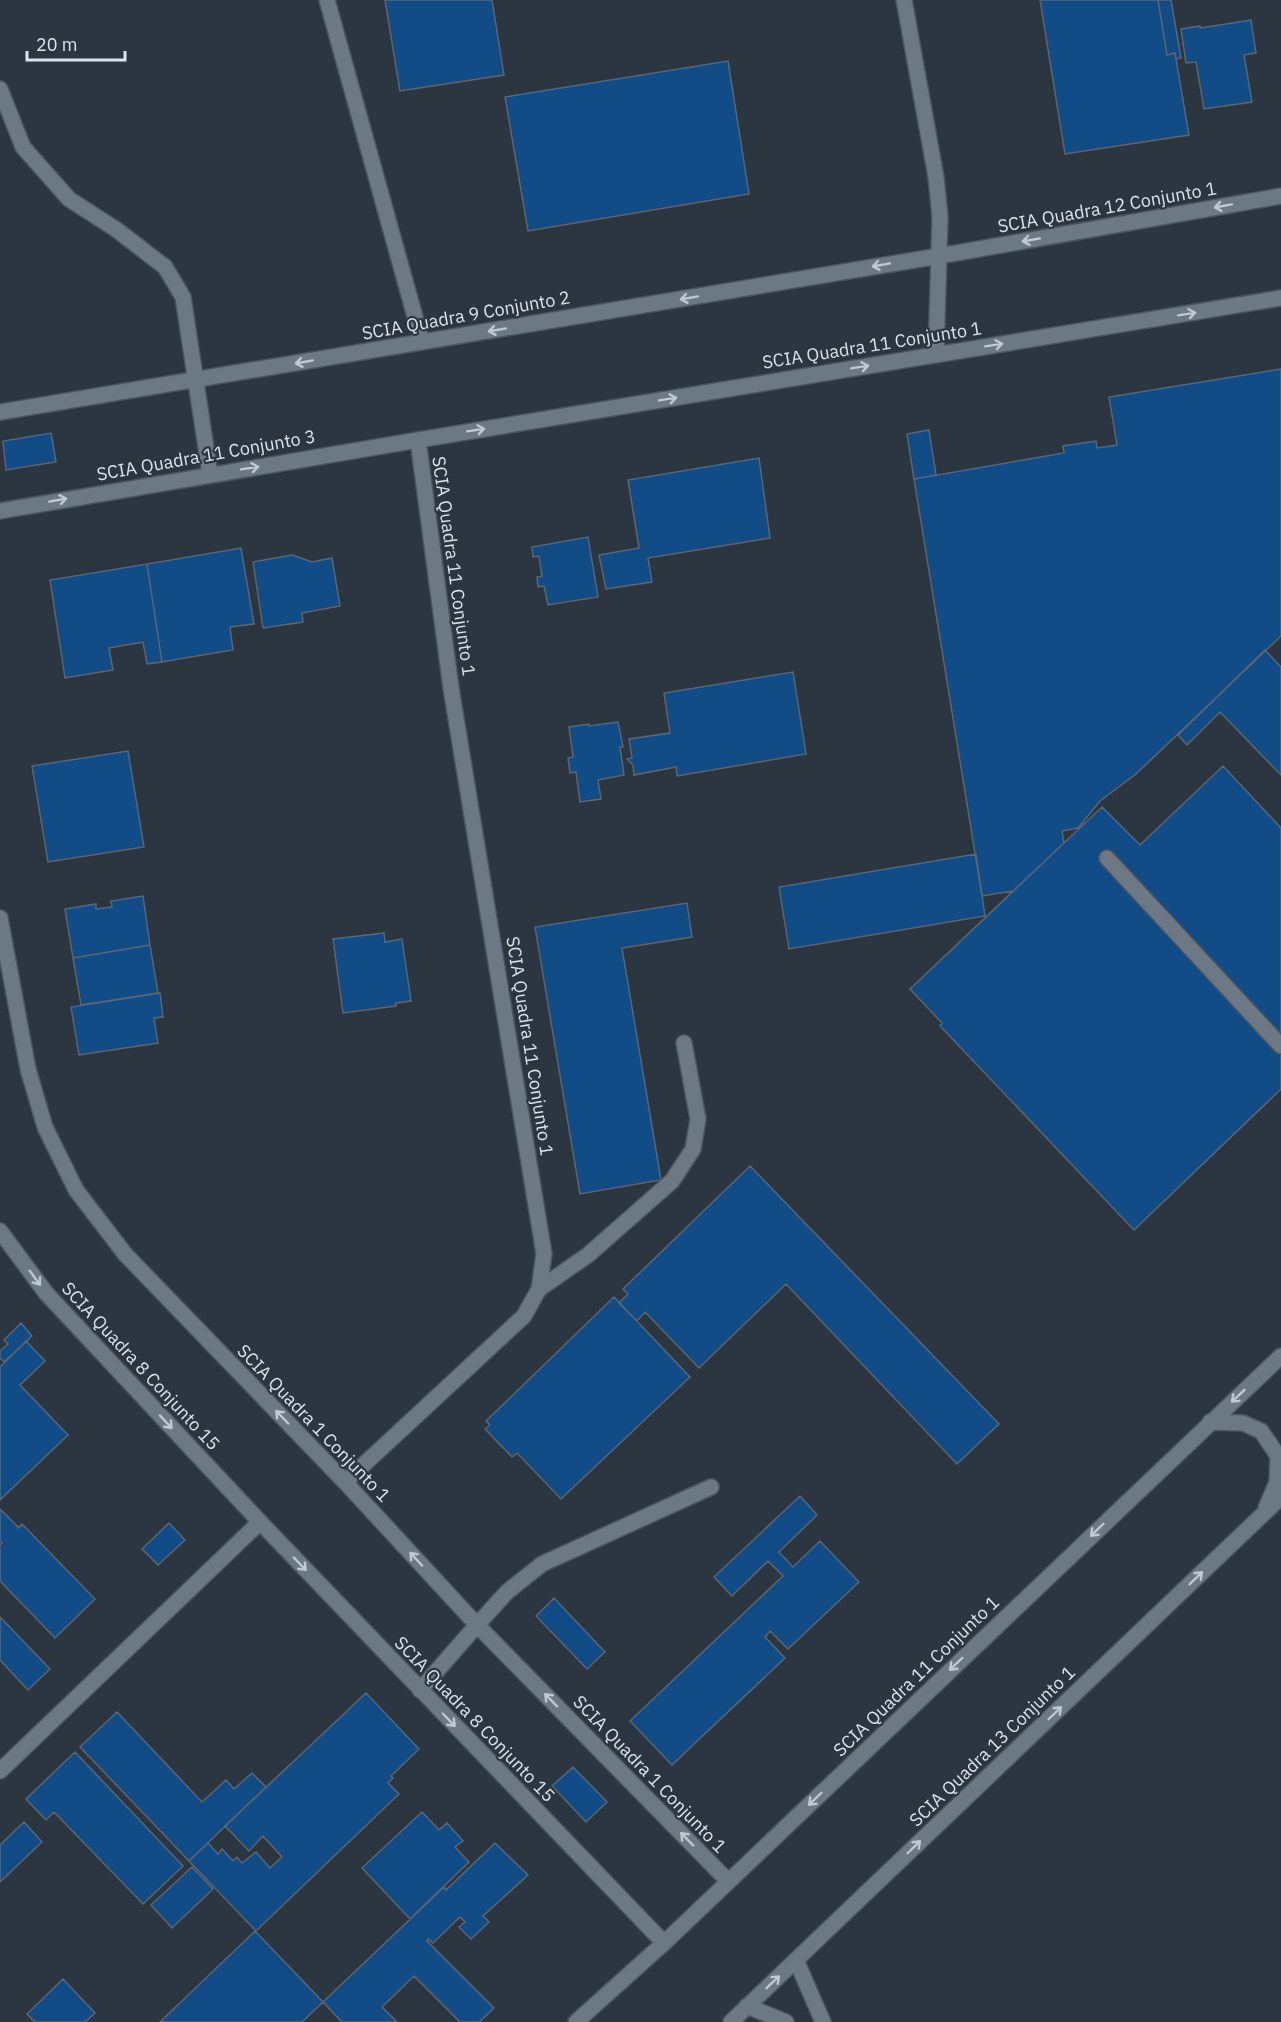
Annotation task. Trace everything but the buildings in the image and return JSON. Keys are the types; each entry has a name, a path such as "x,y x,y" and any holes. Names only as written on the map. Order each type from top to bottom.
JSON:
{"street":[{"path":"327,0 422,342"},
{"path":"904,0 936,177 940,218 936,355"},
{"path":"0,89 23,147 69,199 117,230 165,267 183,297 210,474"},
{"name":"SCIA Quadra 12 Conjunto 1","path":"939,256 1281,196"},
{"name":"SCIA Quadra 9 Conjunto 2","path":"0,412 939,256"},
{"name":"SCIA Quadra 11 Conjunto 1","path":"345,1482 524,1316 539,1289 544,1254 451,688 418,440 1281,298"},
{"name":"SCIA Quadra 11 Conjunto 3","path":"0,511 418,440"},
{"path":"1107,858 1281,1046"},
{"name":"SCIA Quadra 1 Conjunto 1","path":"0,918 28,1069 45,1127 76,1190 125,1254 345,1482 477,1625 728,1881"},
{"path":"539,1289 588,1255 672,1181 693,1149 698,1119 684,1043"},
{"name":"SCIA Quadra 8 Conjunto 15","path":"0,1231 46,1293 260,1522 664,1943"},
{"name":"SCIA Quadra 11 Conjunto 1","path":"576,2022 664,1943 1281,1356"},
{"path":"1210,1422 1243,1423 1262,1431 1278,1456 1277,1482 1264,1514"},
{"path":"420,1690 507,1592 542,1564 711,1487"},
{"name":"SCIA Quadra 13 Conjunto 1","path":"731,2022 1281,1497"},
{"path":"0,1771 260,1522"},
{"path":"796,1960 823,2022"},
{"path":"747,2006 786,2022"}]}
